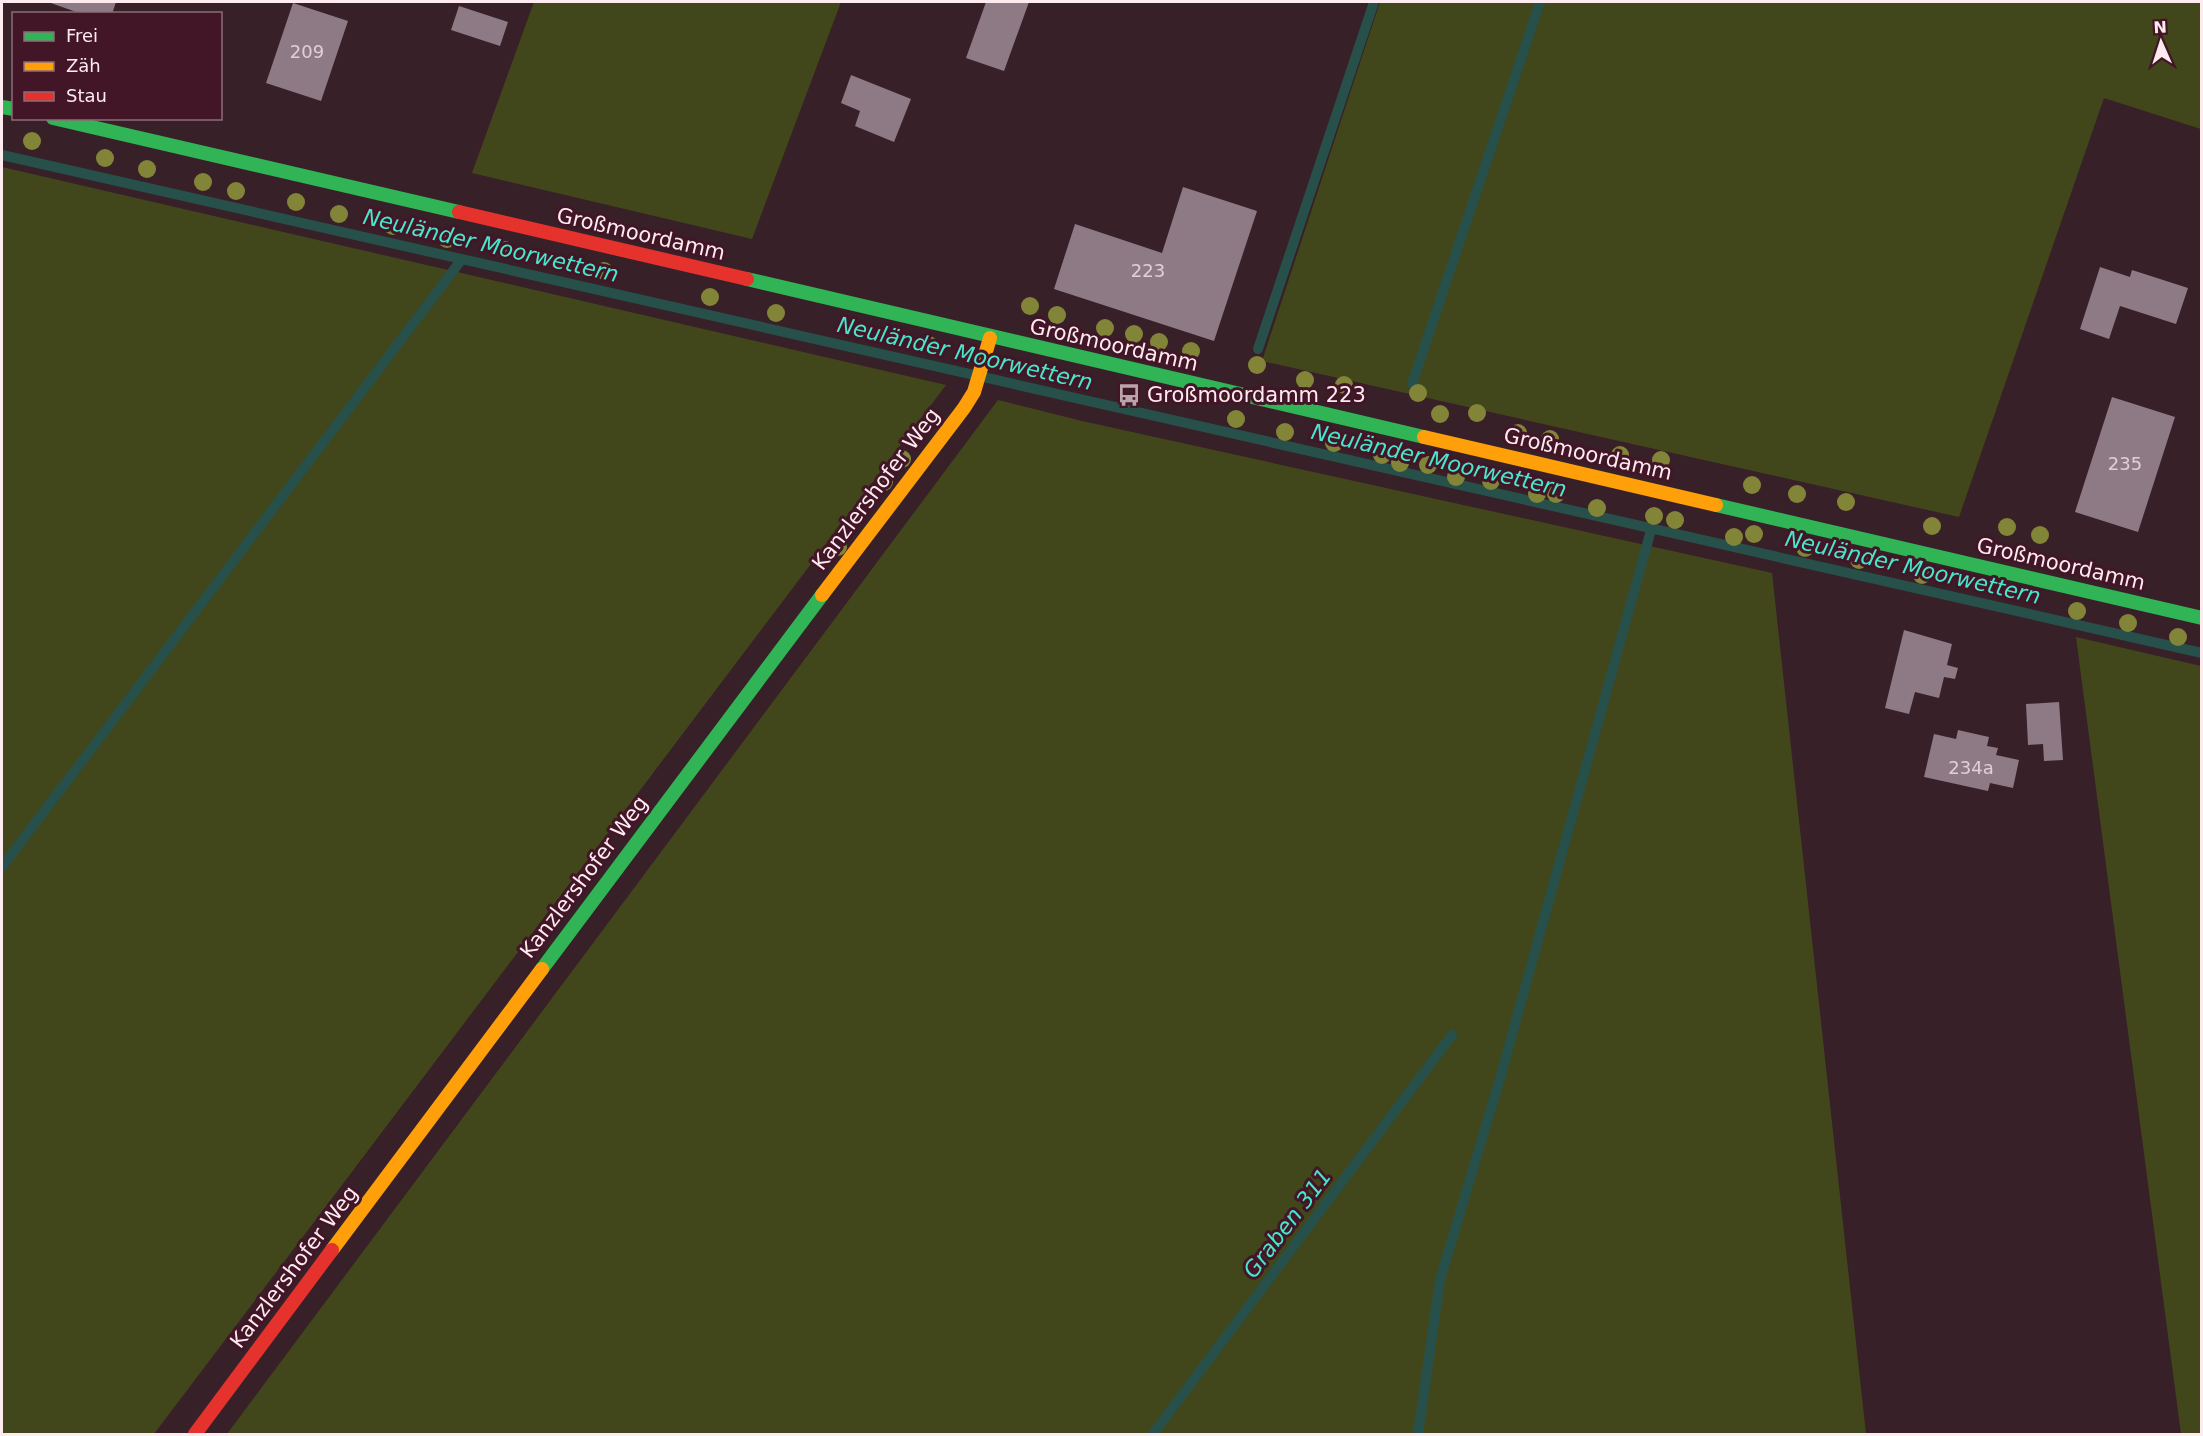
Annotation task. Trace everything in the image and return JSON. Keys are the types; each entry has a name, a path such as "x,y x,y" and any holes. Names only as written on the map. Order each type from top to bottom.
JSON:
{"street":[{"name":"Großmoordamm","path":"62,120 990,338 2202,618"},
{"name":"Kanzlershofer Weg","path":"195,1434 748,692 964,408 974,392 990,338"}],"green space":[{"path":"534,2 841,2 752,239 472,173"},
{"path":"1380,2 2201,2 2201,129 2104,98 1959,517 1262,361"},
{"path":"2,167 946,385 154,1434 2,1434"},
{"path":"998,400 1082,421 1772,573 1866,1434 227,1434"},
{"path":"2076,637 2201,666 2201,1434 2181,1434"}],"building":[{"path":"48,2 116,2 113,12 76,12"},
{"path":"986,2 1029,2 1004,71 966,58"},
{"path":"293,3 348,21 321,101 266,83"},
{"path":"459,6 508,22 500,46 451,30"},
{"path":"851,75 911,99 894,142 855,126 860,111 841,103"},
{"path":"1183,187 1257,211 1214,341 1054,289 1075,224 1162,253"},
{"path":"2100,267 2130,277 2132,270 2188,288 2176,324 2120,306 2109,339 2080,329"},
{"path":"2112,397 2175,417 2138,532 2075,512"},
{"path":"1904,630 1952,644 1947,665 1958,668 1955,679 1944,677 1939,698 1915,692 1909,714 1885,708"},
{"path":"2059,702 2063,760 2044,761 2043,744 2028,745 2026,704"},
{"path":"1958,730 1989,737 1987,746 1998,748 1996,755 2019,760 2013,788 1990,783 1988,791 1924,777 1934,734 1956,739"}],"waterway":[{"path":"1258,349 1374,2"},
{"path":"1412,384 1540,2"},
{"name":"Neuländer Moorwettern","path":"2,155 2202,653"},
{"path":"2,867 462,259"},
{"path":"1418,1434 1440,1280 1501,1075 1651,530"},
{"name":"Graben 311","path":"1153,1434 1452,1035"}],"traffic: fast":[{"path":"2,107 12,109"},
{"path":"62,120 459,212"},
{"path":"747,279 1424,437"},
{"path":"1716,505 2202,618"},
{"path":"542,969 822,595"}],"traffic: slow":[{"path":"822,595 964,408 974,392 990,338"},
{"path":"1424,437 1716,505"},
{"path":"332,1250 542,969"}],"traffic: jam":[{"path":"459,212 747,279"},
{"path":"195,1434 332,1250"}],"place":[{"name":"Großmoordamm 223","path":"1129,395"}]}
